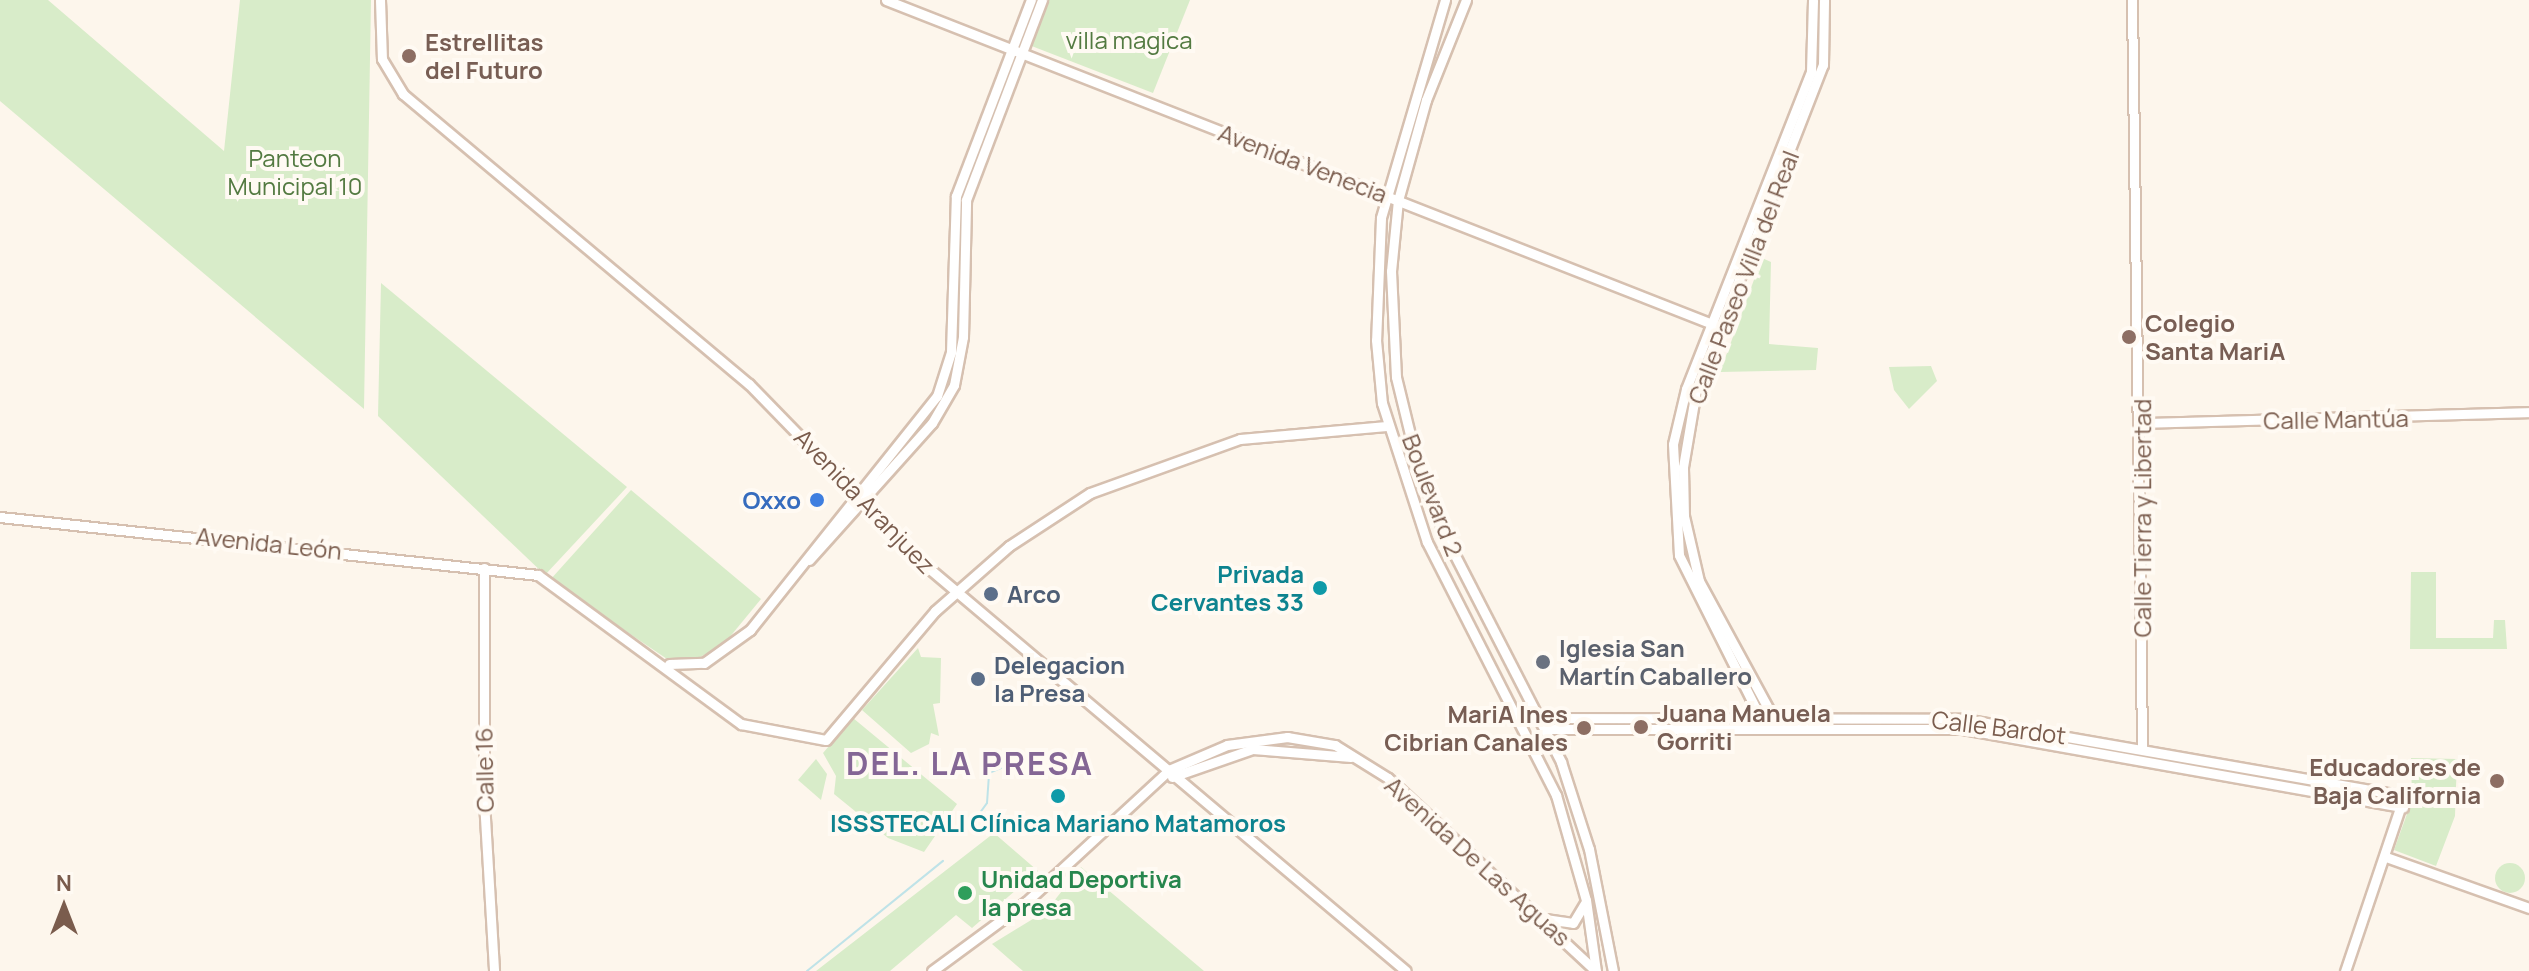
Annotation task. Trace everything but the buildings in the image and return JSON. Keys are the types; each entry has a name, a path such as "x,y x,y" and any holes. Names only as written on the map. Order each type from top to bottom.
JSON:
{"street":[{"name":"Avenida Aranjuez","path":"380,0 382,59 393,85 749,384 864,504 956,591 1406,971"},
{"name":"Avenida Venecia","path":"886,0 1716,325"},
{"path":"665,664 686,667 726,651 864,504 938,415 958,375 966,200 1031,0"},
{"path":"808,561 943,385 952,340 956,196 1016,52 1042,0"},
{"name":"Boulevard 2","path":"1445,0 1385,195 1376,340 1386,426 1427,542 1547,776 1586,900 1596,971"},
{"name":"Boulevard 2","path":"1466,0 1426,100 1398,200 1392,323 1411,445 1445,536 1546,729 1589,849 1613,971"},
{"name":"Calle Paseo Villa del Real","path":"1767,729 1692,589 1674,516 1673,444 1811,72 1813,0"},
{"name":"Calle Paseo Villa del Real","path":"1779,729 1699,581 1684,516 1688,426 1716,325 1823,65 1824,0"},
{"name":"Calle Tierra y Libertad","path":"2132,0 2143,423 2142,748"},
{"name":"Calle Mantúa","path":"2143,423 2529,412"},
{"path":"956,591 1060,511 1155,466 1275,433 1386,426"},
{"name":"Avenida León","path":"0,517 484,568 542,578 665,664 741,724 826,740 956,591"},
{"name":"Calle 16","path":"484,568 484,801 494,971"},
{"name":"Calle Bardot","path":"1541,718 1964,719 2142,748 2272,778"},
{"name":"Calle Bardot","path":"1546,729 1984,731 2404,802 2386,857"},
{"name":"Avenida De Las Aguas","path":"932,971 984,935 1160,780 1227,745 1272,737 1318,740 1354,757 1402,789 1596,971"},
{"path":"2345,971 2386,857 2529,908"},
{"path":"1544,919 1573,923 1586,900"}],"green space":[{"name":"Panteon Municipal 10","path":"0,0 48,0 224,151 240,0 371,0 364,409 0,101"},
{"name":"villa magica","path":"1047,0 1190,0 1153,93 1029,45"},
{"path":"1762,258 1771,262 1769,344 1818,348 1816,370 1720,372"},
{"path":"381,283 627,487 545,575 378,416"},
{"path":"1931,366 1937,381 1909,409 1894,390 1889,367"},
{"path":"631,490 761,599 724,644 693,661 670,661 550,580"},
{"path":"2411,572 2436,572 2436,638 2493,638 2494,620 2505,620 2507,649 2410,649"},
{"path":"918,648 921,657 941,658 940,703 933,704 939,736 931,733 929,744 911,753 862,710"},
{"path":"853,718 957,804 924,852 888,838 834,794 836,776 823,753"},
{"path":"2411,758 2457,759 2455,816 2436,866 2394,850 2412,800"},
{"path":"816,759 827,774 821,800 798,780"},
{"name":"Unidad Deportiva la presa","path":"994,833 1038,871 972,928 956,915 890,971 816,971"},
{"path":"2510,863 2516,864 2524,872 2524,884 2516,892 2510,893 2504,892 2496,884 2495,878 2496,872 2504,864"},
{"path":"1081,867 1204,971 1023,971 992,944 1046,911"}],"waterway":[{"path":"974,821 987,803 989,773 1024,758"},
{"path":"807,971 943,861"}],"place":[{"name":"Estrellitas del Futuro","path":"409,56"},
{"name":"Colegio Santa MariA","path":"2129,337"},
{"name":"Oxxo","path":"817,500"},
{"name":"Privada Cervantes 33","path":"1320,588"},
{"name":"Arco","path":"991,594"},
{"name":"Iglesia San Martín Caballero","path":"1543,662"},
{"name":"Delegacion la Presa","path":"978,679"},
{"name":"Juana Manuela Gorriti","path":"1641,727"},
{"name":"MariA Ines Cibrian Canales","path":"1584,728"},
{"name":"Educadores de Baja California","path":"2497,781"},
{"name":"ISSSTECALI Clínica Mariano Matamoros","path":"1058,796"},
{"name":"Unidad Deportiva la presa","path":"965,893"}],"district":[{"name":"DEL. LA PRESA","path":"970,763"}]}
